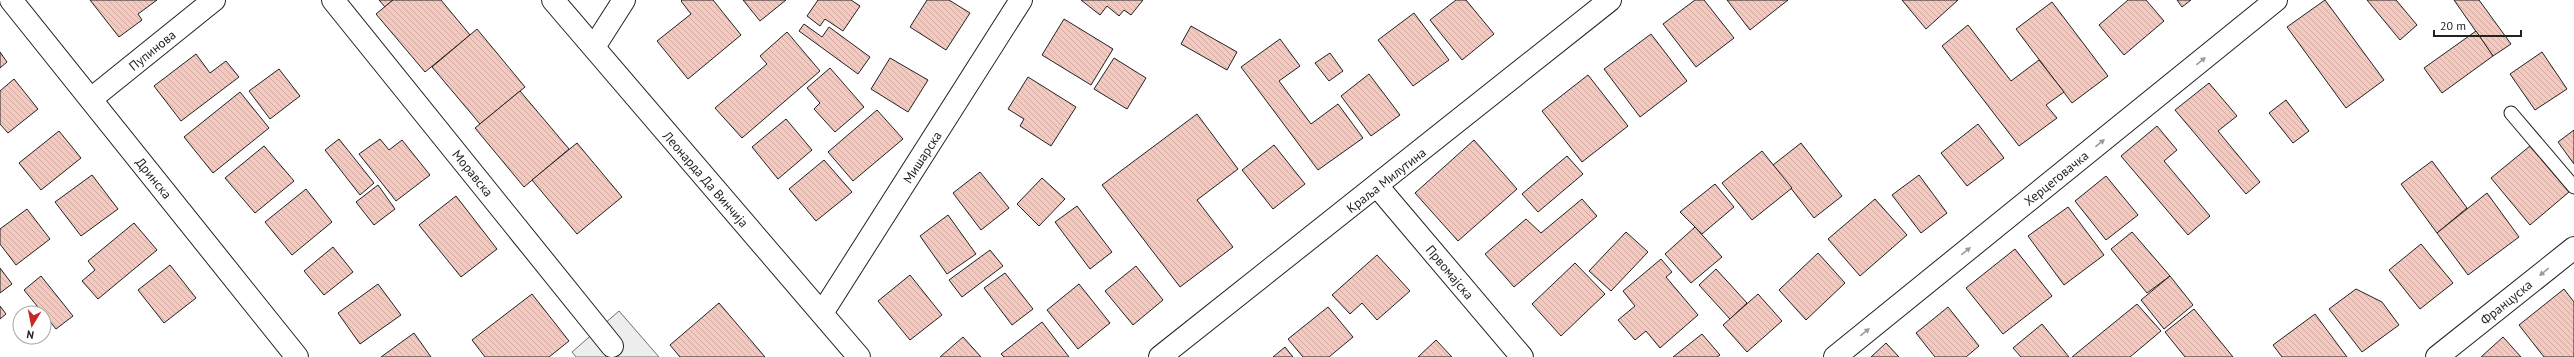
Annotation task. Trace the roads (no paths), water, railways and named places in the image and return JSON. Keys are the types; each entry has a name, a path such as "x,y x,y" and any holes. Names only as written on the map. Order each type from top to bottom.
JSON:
{"street":[{"name":"Дринска","path":"11,0 297,357"},
{"name":"Пупинова","path":"91,99 214,0"},
{"name":"Моравска","path":"333,0 612,346"},
{"name":"Леонарда Да Винчија","path":"554,0 859,357"},
{"path":"594,47 624,0"},
{"name":"Мишарска","path":"822,313 1021,0"},
{"name":"Краља Милутина","path":"1160,357 1378,187 1610,0"},
{"name":"Херцеговачка","path":"1835,357 2276,0"},
{"name":"Првомајска","path":"1378,187 1522,357"},
{"name":"Француска","path":"2437,357 2574,248"}],"lane":[{"path":"2510,113 2574,187"}]}
